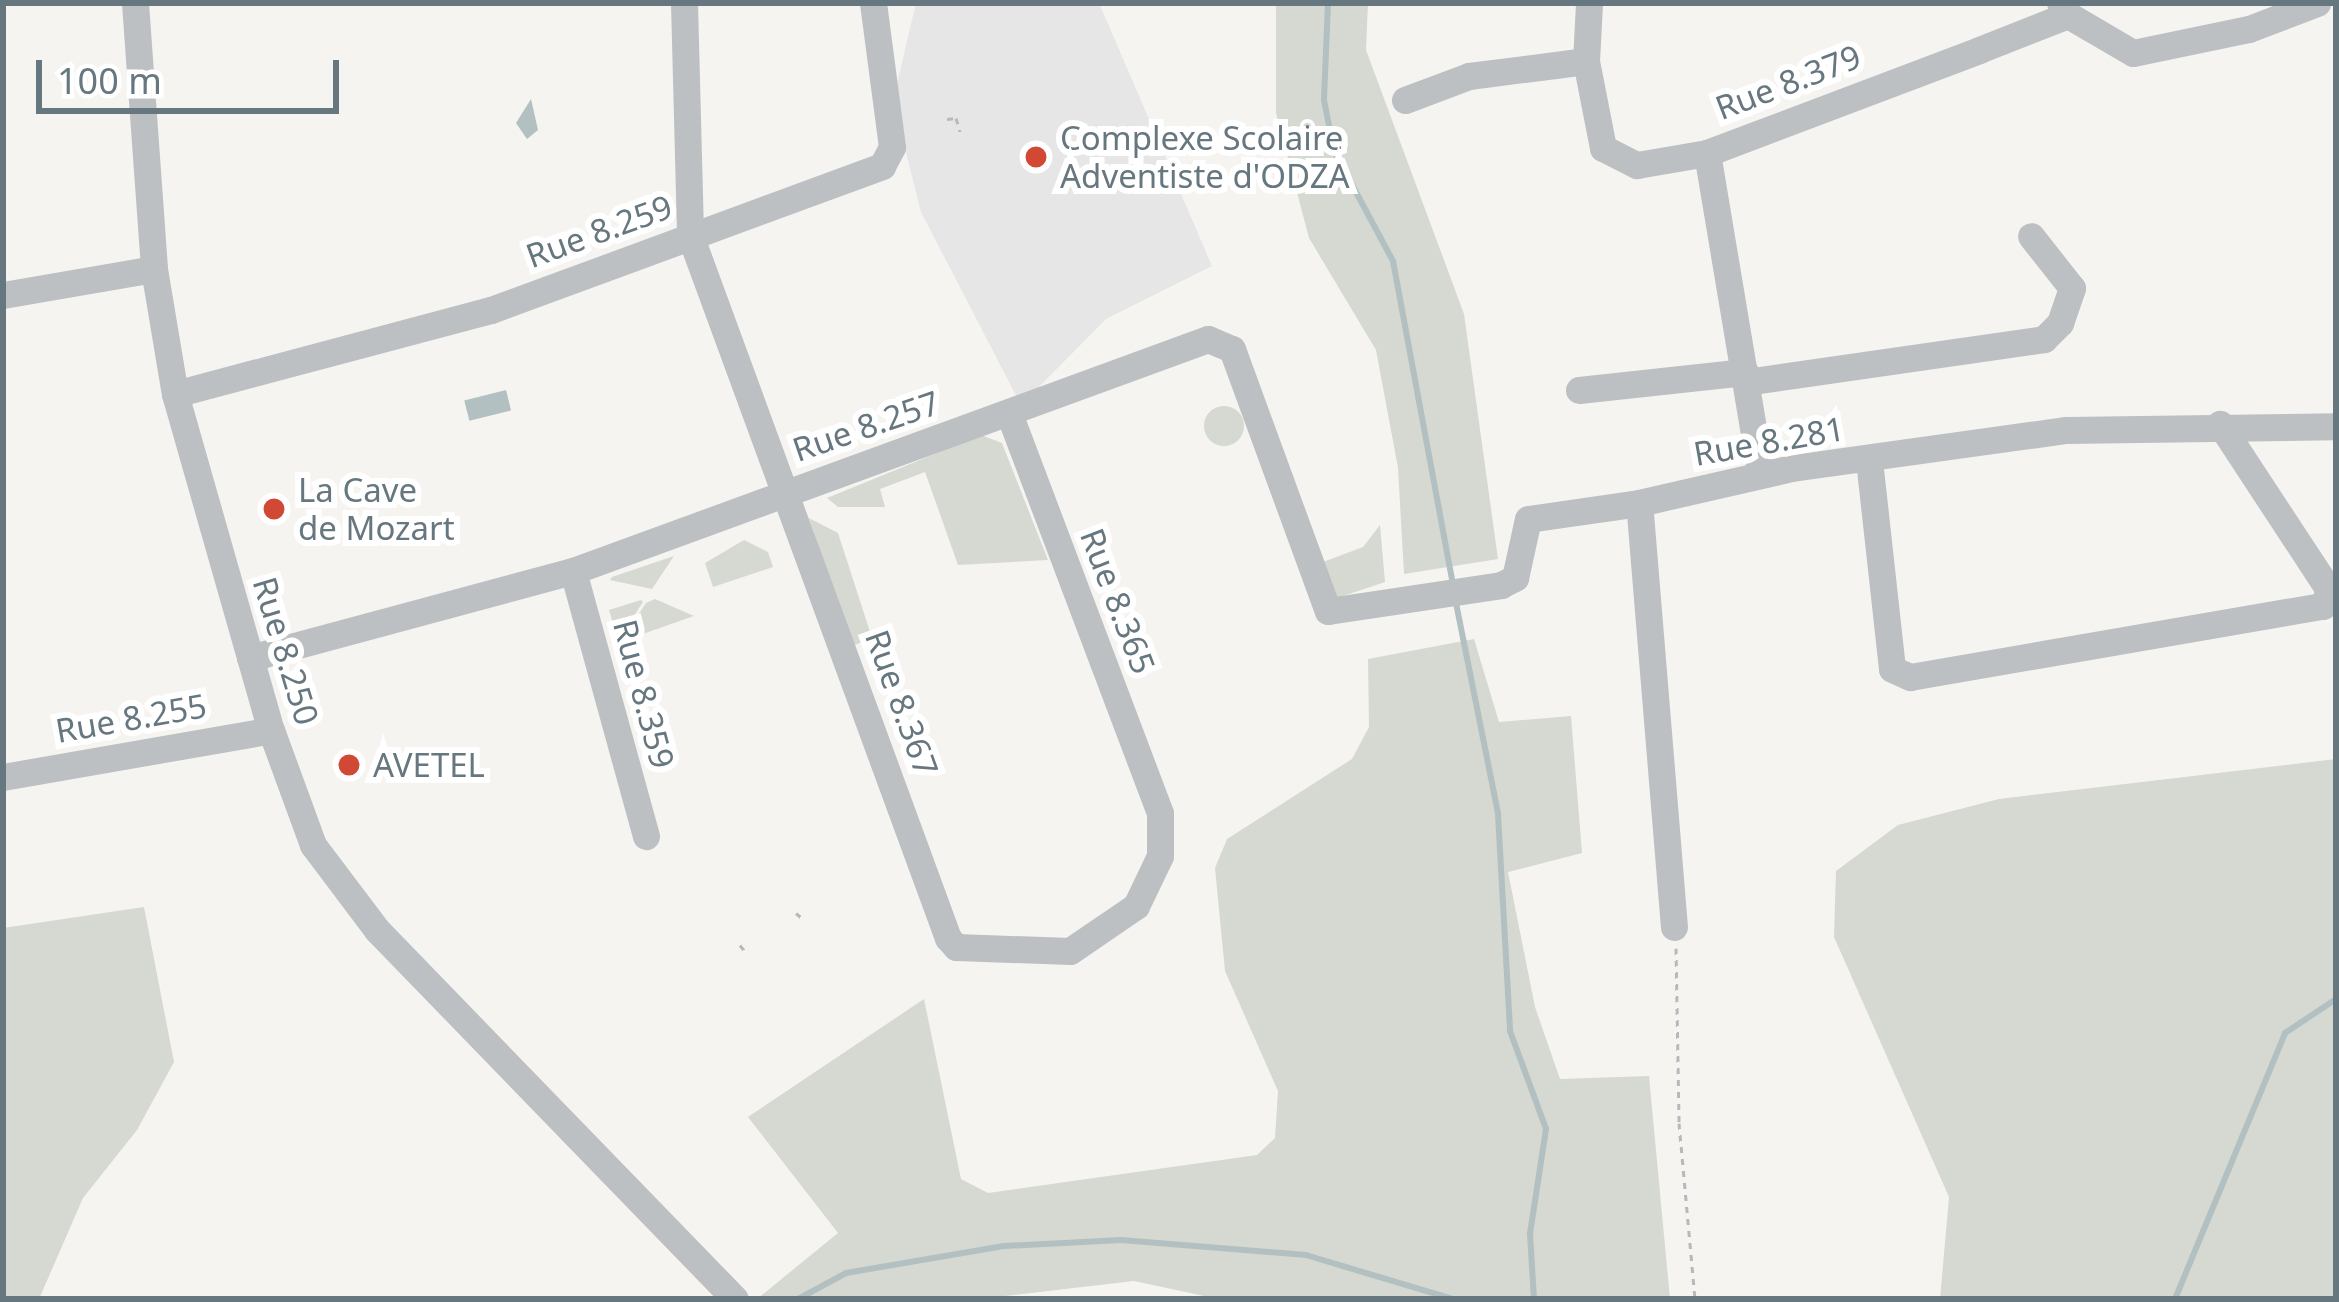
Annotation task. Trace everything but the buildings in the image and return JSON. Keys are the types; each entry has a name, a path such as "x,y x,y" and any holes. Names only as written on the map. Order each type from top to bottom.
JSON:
{"street":[{"name":"Rue 8.250","path":"135,3 154,269 175,394 271,730 313,844 377,930 735,1299"},
{"name":"Rue 8.367","path":"684,3 690,235 948,938"},
{"name":"Rue 8.259","path":"175,394 491,310 890,159 873,3"},
{"path":"1405,100 1469,76 1586,61 1589,3"},
{"path":"2064,9 2133,53 2249,29 2317,3"},
{"name":"Rue 8.379","path":"1586,61 1604,148 1614,159 1637,165 1707,153 2064,9"},
{"path":"1707,153 1760,475"},
{"path":"1579,390 1745,377 2044,339 2060,323 2072,288 2031,236"},
{"path":"3,295 154,269"},
{"name":"Rue 8.257","path":"250,658 573,571 1220,340 1232,349 1328,611"},
{"name":"Rue 8.365","path":"948,938 956,947 1070,951 1105,934 1155,877 1160,813 1009,414"},
{"path":"1869,460 1892,669 1910,677 2323,605 2329,590 2220,424"},
{"name":"Rue 8.281","path":"1328,611 1502,585 1515,578 1528,519 1639,503 1760,475 2066,430 2220,424 2336,426"},
{"path":"1639,503 1675,927"},
{"name":"Rue 8.359","path":"573,571 646,836"},
{"name":"Rue 8.255","path":"3,777 271,730"}],"path":[{"path":"947,119 956,118 961,131"},
{"path":"796,914 804,920"},
{"path":"1675,927 1683,1025 1679,1123 1695,1299"},
{"path":"740,945 747,954"}],"shaded area":[{"name":"Complexe Scolaire Adventiste d'ODZA","path":"916,3 1099,3 1212,266 1106,319 1021,405 921,212 893,101"},
{"path":"1276,3 1368,3 1366,50 1464,314 1498,559 1404,574 1398,468 1376,350 1309,238 1276,113"},
{"path":"531,99 538,130 527,139 516,123"},
{"path":"506,390 511,410 469,421 464,400"},
{"path":"1224,406 1238,412 1244,426 1238,440 1224,446 1210,440 1204,426 1210,412"},
{"path":"981,435 1002,443 1048,560 958,565 925,472 880,489 885,507 838,507 827,498"},
{"path":"809,518 838,533 872,638 852,646"},
{"path":"1380,525 1385,582 1334,599 1323,562 1363,547"},
{"path":"744,540 768,552 773,567 713,587 705,563"},
{"path":"674,556 652,589 610,580 612,577"},
{"path":"655,599 694,616 620,642 646,603"},
{"path":"643,602 618,640 609,610"},
{"path":"1474,639 1499,722 1571,716 1582,853 1508,872 1535,1007 1560,1079 1649,1076 1670,1299 1218,1299 1134,1281 979,1299 757,1299 838,1233 748,1117 924,999 961,1179 988,1193 1257,1155 1275,1138 1278,1091 1225,971 1215,868 1227,839 1352,759 1369,727 1368,659"},
{"path":"2336,759 2336,1299 1940,1299 1949,1197 1834,937 1836,871 1898,825 1999,799"},
{"path":"144,907 174,1062 137,1130 83,1198 39,1299 3,1299 3,928"}],"waterway":[{"path":"1328,3 1324,100 1334,151 1393,261 1453,584"},
{"path":"1456,603 1498,814 1510,1031 1546,1129 1530,1234 1534,1299"},
{"path":"2175,1299 2285,1033 2336,999"},
{"path":"798,1299 846,1273 1004,1246 1121,1240 1306,1255 1453,1299"}],"place":[{"name":"Complexe Scolaire Adventiste d'ODZA","path":"1036,157"},
{"name":"La Cave de Mozart","path":"274,509"},
{"name":"AVETEL","path":"349,765"}]}
